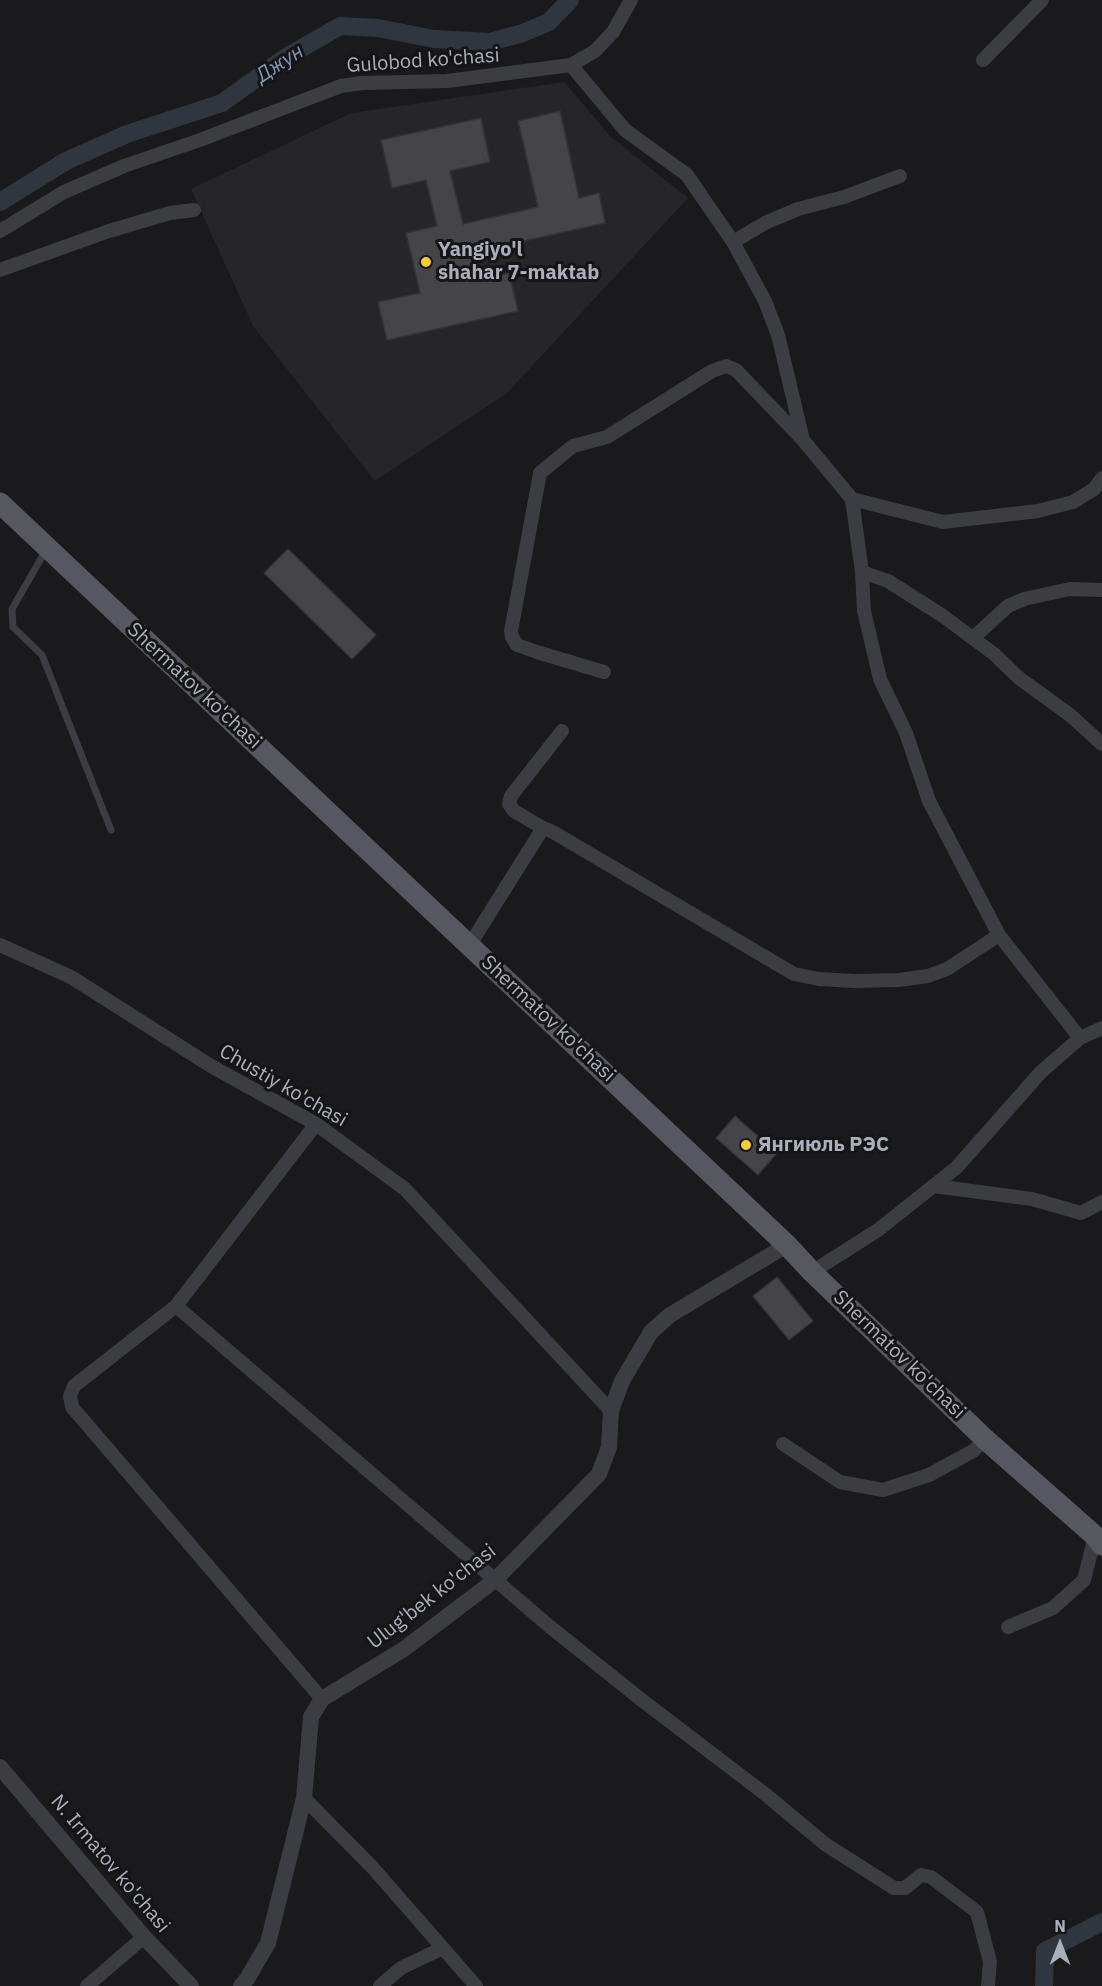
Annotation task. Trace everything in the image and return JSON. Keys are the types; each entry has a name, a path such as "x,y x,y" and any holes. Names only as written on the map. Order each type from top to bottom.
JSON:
{"main road":[{"name":"Shermatov ko'chasi","path":"0,503 787,1245 812,1272 985,1438 1100,1541"}],"street":[{"name":"Gulobod ko'chasi","path":"0,231 64,192 124,166 200,140 341,86 362,83 447,81 571,65 595,51 613,32 631,0"},
{"path":"983,60 1042,0"},
{"path":"571,65 625,130 687,175 733,242 765,302 778,335 803,440"},
{"path":"733,242 765,223 798,209 844,197 900,176"},
{"path":"0,270 109,231 170,213 194,210"},
{"path":"604,672 517,645 512,637 511,631 540,473 573,446 607,437 712,371 726,366 736,370 803,440 852,499 862,572 864,611 880,679 906,733 929,801 999,935 1080,1038"},
{"path":"852,499 943,522 1038,510 1073,502 1094,489 1102,478"},
{"path":"862,572 888,581 943,616 973,638 1019,678 1070,715 1102,744"},
{"path":"973,638 1008,606 1024,599 1070,589 1102,591"},
{"path":"562,731 510,800 509,804 514,811 794,974 819,979 854,981 899,980 928,976 947,969 999,935"},
{"path":"469,946 543,828"},
{"name":"Chustiy ko'chasi","path":"0,945 71,977 211,1066 316,1124 405,1189 611,1411"},
{"path":"812,1272 878,1230 956,1168 1041,1072 1080,1038 1102,1028"},
{"path":"241,1986 268,1943 304,1797 311,1717 322,1699 72,1407 70,1396 74,1386 176,1306 316,1124"},
{"path":"934,1186 1032,1199 1081,1213 1102,1202"},
{"name":"Ulug'bek ko'chasi","path":"322,1699 404,1649 495,1580 599,1474 609,1447 611,1411 622,1381 651,1332 670,1315 787,1245"},
{"path":"176,1306 495,1580 643,1701 765,1794 825,1844 894,1888 905,1888 921,1875 931,1877 977,1912 990,1962 988,1986"},
{"path":"783,1444 840,1482 883,1490 929,1474 973,1451 985,1438"},
{"path":"1008,1627 1053,1608 1084,1580 1100,1541"},
{"name":"N. Irmatov ko'chasi","path":"0,1767 144,1937 191,1986"},
{"path":"304,1797 373,1868 477,1986"},
{"path":"87,1986 144,1937"},
{"path":"380,1986 401,1968 443,1948"}],"lane":[{"path":"47,548 12,609 13,627 42,655 111,830"}],"shaded area":[{"name":"Yangiyo'l shahar 7-maktab","path":"564,82 611,137 688,198 506,394 375,481 253,326 191,189 351,113"}],"building":[{"path":"560,111 579,198 599,193 605,223 470,253 477,280 509,273 518,311 387,340 378,302 420,293 406,233 437,226 426,180 392,188 381,140 481,118 490,162 450,171 463,224 538,207 518,121"},
{"path":"288,549 376,635 352,659 264,573"},
{"name":"Янгиюль РЭС","path":"735,1116 777,1153 758,1175 716,1138"},
{"path":"777,1277 813,1321 789,1340 753,1296"}],"waterway":[{"name":"Джун","path":"0,202 66,161 127,134 222,103 283,59 340,26 378,28 434,39 490,42 523,33 549,22 570,0"},
{"path":"1044,1986 1045,1951 1102,1922"}],"place":[{"name":"Yangiyo'l shahar 7-maktab","path":"426,262"},
{"name":"Янгиюль РЭС","path":"746,1145"}]}
